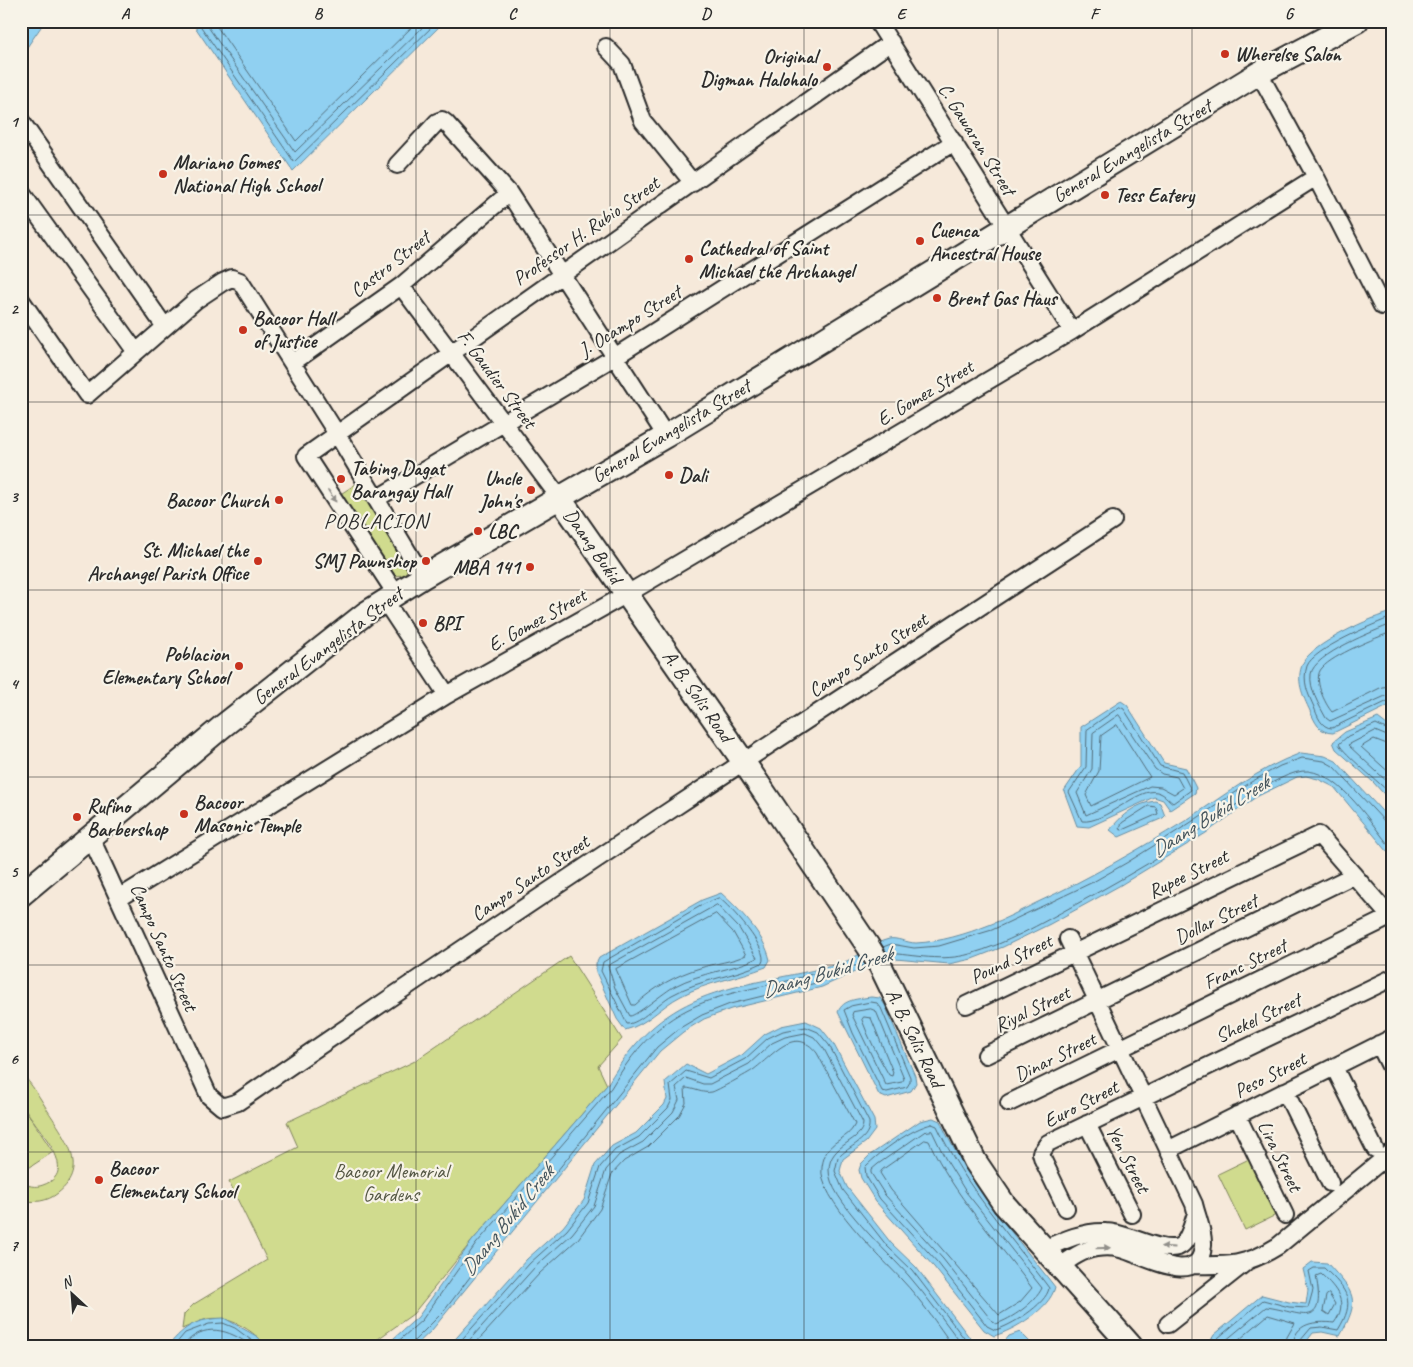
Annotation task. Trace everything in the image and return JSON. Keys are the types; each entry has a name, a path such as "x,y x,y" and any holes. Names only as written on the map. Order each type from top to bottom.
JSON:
{"main road":[{"name":"General Evangelista Street","path":"21,895 223,726 321,647 391,597 666,436 1007,226 1259,74 1357,21"},
{"name":"Daang Bukid","path":"559,497 627,594"},
{"name":"A. B. Solis Road","path":"627,594 743,761 881,967 975,1162 1004,1204 1131,1346"}],"street":[{"name":"C. Gawaran Street","path":"877,21 1072,331"},
{"name":"Professor H. Rubio Street","path":"391,597 306,456 561,273 694,183 891,42"},
{"path":"606,47 622,64 647,127 694,183"},
{"path":"1259,74 1316,177 1382,306"},
{"path":"397,165 437,122 442,120 446,123 509,193 666,436"},
{"path":"21,121 165,327"},
{"name":"J. Ocampo Street","path":"376,499 502,422 616,356 954,142"},
{"name":"E. Gomez Street","path":"119,898 447,695 627,594 1072,331 1316,177"},
{"path":"21,192 136,352"},
{"name":"Castro Street","path":"292,364 401,286 509,193"},
{"path":"21,300 87,395 196,300 232,278 240,281 337,434 423,578"},
{"name":"F. Gaudier Street","path":"401,286 559,497"},
{"name":"Campo Santo Street","path":"91,838 209,1096 222,1107 238,1102 380,1004 743,761 1114,520"},
{"path":"391,597 447,695"},
{"name":"Rupee Street","path":"1072,946 1319,835 1354,875"},
{"path":"1354,875 1391,918"},
{"name":"Dollar Street","path":"1097,1001 1354,875"},
{"name":"Franc Street","path":"1120,1049 1391,918"},
{"path":"1072,946 1194,1204 1203,1242 1202,1254 1192,1265"},
{"name":"Pound Street","path":"966,1005 1072,946"},
{"name":"Shekel Street","path":"1143,1097 1392,978"},
{"name":"Riyal Street","path":"986,1055 1097,1001"},
{"path":"1385,1041 1392,1070"},
{"name":"Peso Street","path":"1168,1150 1385,1041"},
{"name":"Dinar Street","path":"1009,1103 1120,1049"},
{"path":"1334,1067 1375,1149"},
{"path":"1285,1091 1330,1183"},
{"name":"Euro Street","path":"1066,1208 1041,1152 1048,1143 1143,1097"},
{"name":"Lira Street","path":"1237,1115 1285,1215"},
{"name":"Yen Street","path":"1087,1124 1132,1214"},
{"path":"1059,1267 1078,1254 1097,1248 1120,1249 1176,1268 1192,1265 1231,1266 1245,1263 1259,1258 1278,1246 1392,1152"},
{"path":"1044,1249 1072,1236 1107,1232 1164,1248 1177,1247 1185,1241 1196,1214"},
{"path":"1168,1324 1245,1263"}],"green space":[{"path":"356,484 408,562 408,569 404,575 392,576 339,495"},
{"name":"Bacoor Memorial Gardens","path":"569,956 622,1039 598,1066 607,1085 472,1241 413,1314 368,1346 266,1346 254,1334 240,1325 215,1318 204,1320 182,1329 184,1314 194,1304 267,1260 229,1182 298,1147 287,1122 415,1061"},
{"path":"21,1073 36,1091 67,1141 73,1163 72,1173 67,1183 54,1196 40,1201 21,1200 21,1182 32,1186 43,1185 55,1178 58,1168 56,1157 50,1144 25,1109 21,1100"},
{"path":"21,1103 53,1152 21,1173"},
{"path":"1249,1159 1276,1215 1245,1230 1218,1174"}],"water":[{"path":"21,21 45,21 21,56"},
{"path":"191,21 445,21 293,171"},
{"path":"1392,612 1392,704 1333,733 1324,731 1316,723 1303,694 1300,676 1303,663 1317,648 1329,640 1357,625"},
{"path":"1121,701 1127,705 1164,763 1186,768 1196,788 1195,793 1170,810 1163,800 1154,797 1089,827 1077,826 1064,791 1081,766 1081,727"},
{"path":"1378,718 1392,729 1392,803 1373,782 1336,749 1333,742 1345,732"},
{"name":"Daang Bukid Creek","path":"1301,753 1325,756 1336,761 1392,822 1392,857 1334,787 1318,779 1306,776 1297,777 1256,797 1206,833 1119,886 1050,924 1003,947 972,959 949,964 885,958 822,987 731,1009 704,1019 683,1032 660,1051 432,1330 415,1346 385,1346 418,1317 472,1241 607,1085 630,1051 654,1026 680,1008 707,996 737,987 846,962 876,944 889,939 916,943 934,941 995,923 1112,864 1185,821 1255,775"},
{"path":"1155,801 1160,803 1165,816 1163,818 1119,837 1110,830 1119,819 1130,811 1142,804"},
{"path":"721,893 736,907 757,932 770,960 766,967 691,991 674,1000 647,1020 625,1030 617,1019 596,972 596,964 599,958 702,900"},
{"path":"871,997 880,998 885,1005 915,1076 916,1083 911,1091 886,1098 879,1095 838,1012 843,1004 847,1002"},
{"path":"806,1021 821,1028 833,1043 874,1120 875,1130 866,1142 843,1159 840,1171 847,1187 891,1243 916,1267 976,1346 449,1346 527,1259 563,1227 584,1200 595,1165 612,1146 636,1133 664,1105 667,1099 665,1082 686,1064 706,1074 742,1055 765,1034 781,1026"},
{"path":"933,1118 940,1121 964,1166 978,1187 1055,1287 1052,1295 1039,1311 1021,1324 994,1336 984,1330 934,1267 876,1202 861,1178 859,1170 861,1164 870,1155 920,1121"},
{"path":"1312,1262 1327,1263 1344,1282 1352,1297 1351,1313 1340,1336 1322,1332 1313,1333 1303,1346 1215,1346 1211,1340 1214,1335 1262,1295 1306,1304 1308,1290 1303,1269"},
{"path":"224,1318 258,1337 266,1346 168,1346 180,1333 192,1325 206,1320"},
{"path":"1020,1332 1034,1346 1001,1346 1009,1336"}],"place":[{"name":"Wherelse Salon","path":"1225,54"},
{"name":"Original Digman Halohalo","path":"827,67"},
{"name":"Mariano Gomes National High School","path":"163,174"},
{"name":"Tess Eatery","path":"1105,195"},
{"name":"Cuenca Ancestral House","path":"920,241"},
{"name":"Cathedral of Saint Michael the Archangel","path":"689,259"},
{"name":"Brent Gas Haus","path":"937,298"},
{"name":"Bacoor Hall of Justice","path":"243,330"},
{"name":"Dali","path":"669,475"},
{"name":"Tabing Dagat Barangay Hall","path":"341,479"},
{"name":"Uncle John's","path":"531,490"},
{"name":"Bacoor Church","path":"279,500"},
{"name":"LBC","path":"478,531"},
{"name":"St. Michael the Archangel Parish Office","path":"258,561"},
{"name":"SMJ Pawnshop","path":"426,561"},
{"name":"MBA 141","path":"530,567"},
{"name":"BPI","path":"423,623"},
{"name":"Poblacion Elementary School","path":"239,666"},
{"name":"Bacoor Masonic Temple","path":"184,814"},
{"name":"Rufino Barbershop","path":"77,817"},
{"name":"Bacoor Elementary School","path":"99,1180"}],"district":[{"name":"POBLACION","path":"376,521"}]}
